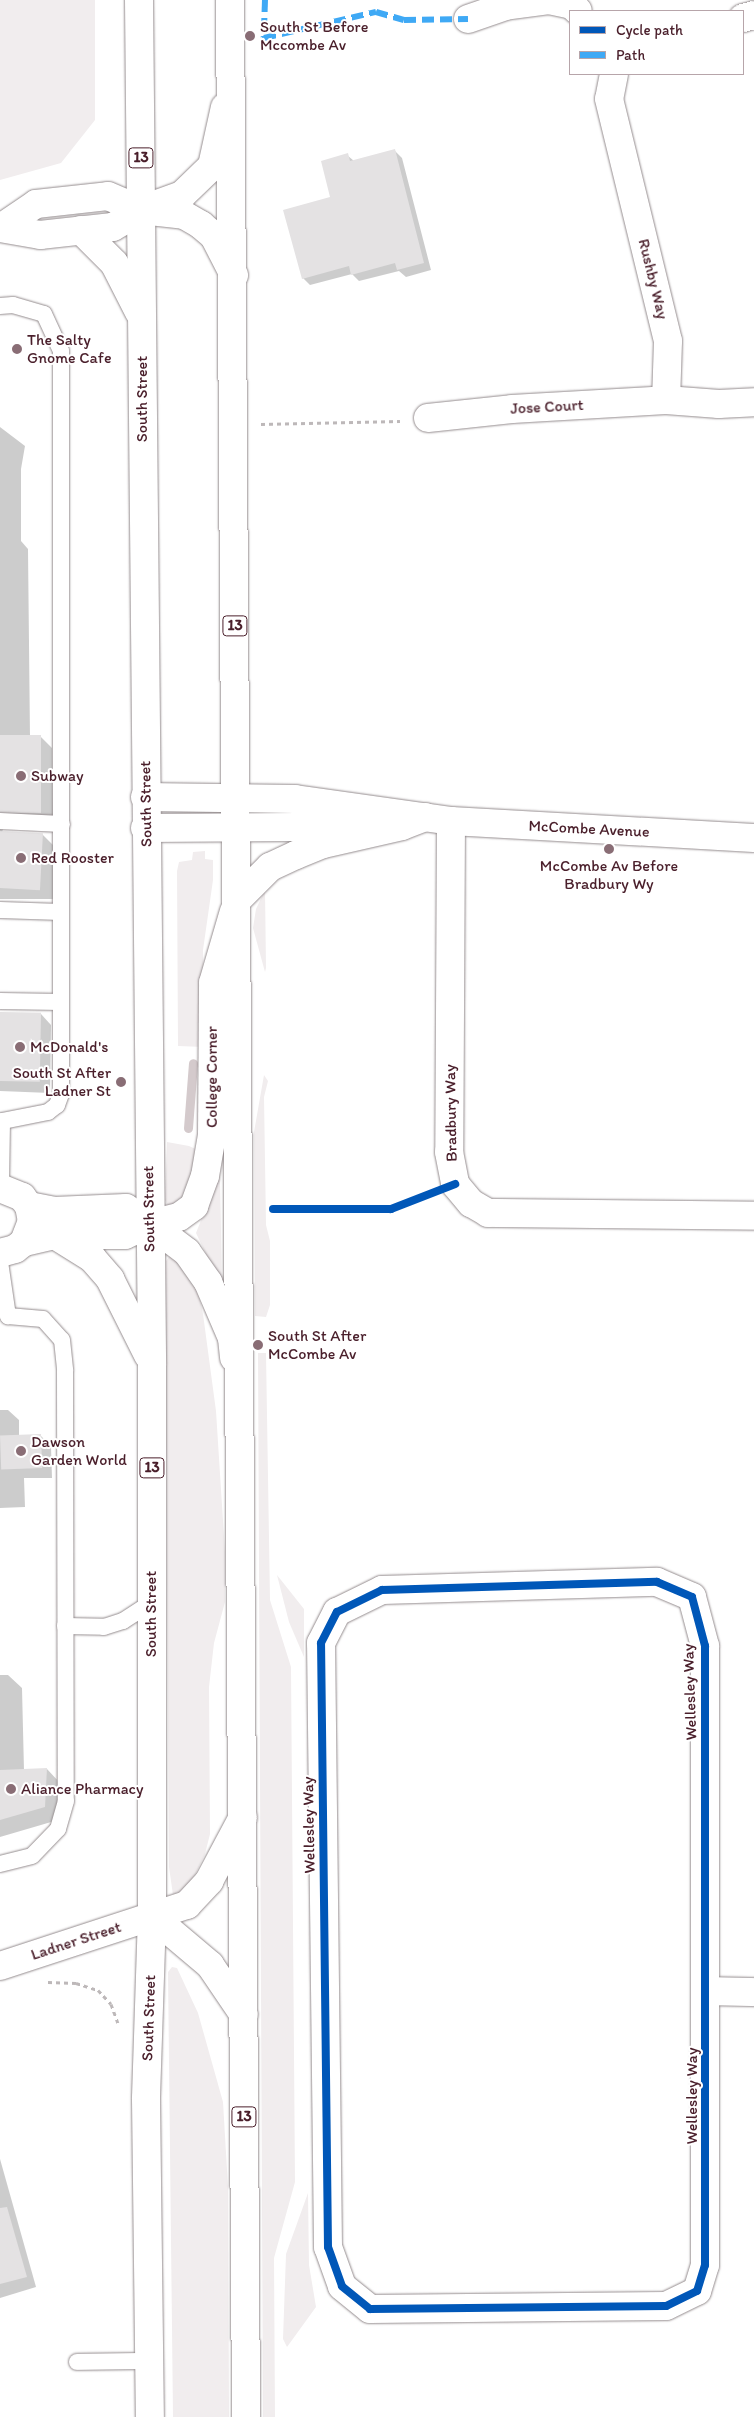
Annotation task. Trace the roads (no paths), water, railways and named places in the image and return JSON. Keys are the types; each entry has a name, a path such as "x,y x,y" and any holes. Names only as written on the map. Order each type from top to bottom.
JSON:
{"main road":[{"name":"South Street","path":"139,0 145,828 152,1365 152,1916 146,2100 150,2417"},
{"name":"13","path":"230,0 234,274 235,828 241,1420 246,2417"},
{"path":"468,19 505,6 550,0 572,5 577,10"},
{"name":"Rushby Way","path":"614,75 609,99 668,341 666,400"},
{"path":"1,228 40,235 114,228 141,210 182,195 212,166 231,82"},
{"path":"1,228 36,204 108,196 141,210 184,215 201,225 214,236 234,274"},
{"path":"81,230 114,263 141,316"},
{"path":"666,400 719,404 754,402"},
{"name":"Jose Court","path":"428,418 512,408 666,400"},
{"name":"McCombe Avenue","path":"145,797 295,799 438,819 754,838"},
{"path":"237,900 270,867 323,844 438,819"},
{"name":"McCombe Avenue","path":"145,828 296,827 438,819"},
{"name":"Bradbury Way","path":"438,819 448,1152 455,1184 471,1203 488,1213 754,1216"},
{"name":"College Corner","path":"12,1248 55,1235 125,1235 150,1224 187,1213 194,1206 205,1176 212,1135 213,983 237,900"},
{"path":"1,1187 17,1193 29,1206 32,1221 12,1248"},
{"path":"29,1206 54,1211 126,1208 187,1252 208,1282 232,1338 241,1420"},
{"path":"55,1235 92,1258 110,1279 152,1365"},
{"name":"Wellesley Way","path":"657,1582 692,1597 705,1646 706,1991 705,2265 697,2290 666,2306 370,2309 342,2286 328,2247 321,1643 337,1612 382,1590 657,1582"},
{"name":"Ladner Street","path":"0,1966 187,1905 209,1881 243,1817"},
{"path":"152,1916 210,1965 244,2015"},
{"path":"706,1991 754,1992"}],"lane":[{"path":"0,306 13,305 44,314 61,351 62,824 61,1094 57,1105 48,1112 1,1121 1,1187"},
{"path":"0,821 62,824"},
{"path":"0,910 61,912"},
{"path":"0,1000 61,1002"},
{"path":"0,1262 8,1316 43,1319 62,1340 65,1371 66,1801 58,1829 32,1856 0,1864"},
{"path":"65,1626 104,1628 123,1621 151,1603"},
{"path":"77,2362 150,2361"}],"waterway":[{"path":"188,1128 193,1063"}],"place":[{"name":"South St Before Mccombe Av","path":"250,36"},
{"name":"The Salty Gnome Cafe","path":"17,349"},
{"name":"Subway","path":"21,776"},
{"name":"McCombe Av Before Bradbury Wy","path":"609,849"},
{"name":"Red Rooster","path":"21,858"},
{"name":"McDonald's","path":"20,1047"},
{"name":"South St After Ladner St","path":"121,1082"},
{"name":"South St After McCombe Av","path":"258,1345"},
{"name":"Dawson Garden World","path":"21,1451"},
{"name":"Aliance Pharmacy","path":"11,1789"}]}
